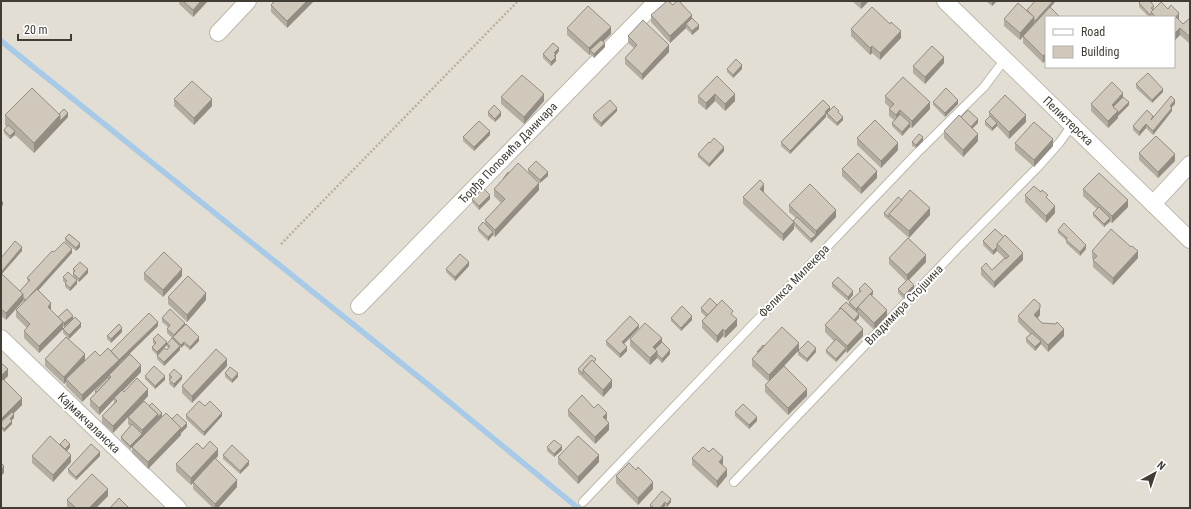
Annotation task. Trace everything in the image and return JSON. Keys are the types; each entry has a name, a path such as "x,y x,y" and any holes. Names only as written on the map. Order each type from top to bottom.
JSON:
{"street":[{"path":"218,33 248,1"},
{"name":"Ђорђа Поповића Даничара","path":"359,306 657,1"},
{"name":"Пелистерска","path":"945,1 1190,240"},
{"path":"1153,204 1190,164"},
{"name":"Кајмакчаланска","path":"1,338 178,508"}],"lane":[{"name":"Феликса Милекера","path":"583,502 917,153 984,86 1005,59"},
{"name":"Владимира Стојшина","path":"734,482 958,248 1037,168 1060,142 1072,125"}],"path":[{"path":"281,244 518,1"}],"shaded area":[{"path":"1,1 1190,1 1190,508 1,508"}],"building":[{"path":"183,1 201,1 193,10"},
{"path":"275,1 307,1 287,21 271,5"},
{"path":"667,1 673,5 679,1 692,15 670,36 651,15"},
{"path":"1035,1 1053,1 1034,21 1034,17 1027,10"},
{"path":"1141,1 1150,1 1154,6 1151,8 1153,10 1150,15 1139,3"},
{"path":"1161,2 1168,9 1171,5 1179,13 1176,17 1183,24 1190,18 1190,37 1180,28 1175,33 1175,16 1155,16 1151,12"},
{"path":"1018,3 1034,17 1020,33 1004,19"},
{"path":"588,6 611,27 589,48 567,28"},
{"path":"872,7 890,24 891,22 901,31 880,53 872,46 870,48 851,29"},
{"path":"1050,7 1059,16 1045,16 1045,54 1043,56 1023,36"},
{"path":"692,18 699,25 692,31 686,24"},
{"path":"643,20 669,45 642,74 625,58 637,45 628,36"},
{"path":"601,40 605,43 594,54 590,50"},
{"path":"553,43 559,48 554,53 556,54 554,56 556,57 551,62 543,54"},
{"path":"932,46 944,57 925,77 913,66"},
{"path":"736,59 742,65 733,75 727,69"},
{"path":"1148,73 1163,89 1152,100 1136,84"},
{"path":"522,75 544,94 524,117 501,97"},
{"path":"717,76 735,94 725,104 715,94 706,103 698,96"},
{"path":"903,77 930,102 912,121 900,110 896,115 889,109 894,104 885,96"},
{"path":"192,81 212,99 194,118 174,99"},
{"path":"1112,82 1123,93 1112,105 1118,111 1108,121 1091,104"},
{"path":"32,88 60,115 34,143 5,115"},
{"path":"946,88 958,100 945,113 933,102"},
{"path":"1005,95 1026,115 1009,132 989,112"},
{"path":"1171,96 1175,100 1170,106 1172,108 1153,131 1146,124 1139,132 1133,126 1147,110 1153,116 1151,120"},
{"path":"1123,97 1129,102 1118,113 1118,111 1113,107"},
{"path":"610,100 617,108 601,123 593,115"},
{"path":"823,100 830,107 790,151 781,142"},
{"path":"494,105 501,112 495,119 488,112"},
{"path":"834,106 843,117 837,123 827,113"},
{"path":"64,109 68,113 60,121 59,114"},
{"path":"968,110 978,119 971,127 961,117"},
{"path":"900,114 910,123 902,132 892,123"},
{"path":"959,115 978,134 963,150 944,131"},
{"path":"990,116 997,123 992,128 985,121"},
{"path":"875,120 898,143 881,161 857,138"},
{"path":"479,121 490,131 474,147 463,137"},
{"path":"1034,122 1053,139 1034,160 1015,143"},
{"path":"8,125 15,131 10,136 4,130"},
{"path":"919,134 923,137 916,145 912,142"},
{"path":"1156,136 1175,154 1158,172 1139,153"},
{"path":"714,138 724,147 709,164 698,154"},
{"path":"858,153 877,171 861,188 842,169"},
{"path":"536,161 548,172 540,180 528,169"},
{"path":"518,163 539,183 495,230 485,220 505,199 494,189"},
{"path":"1099,173 1128,200 1112,216 1083,189"},
{"path":"760,180 764,184 760,189 794,222 783,234 743,197"},
{"path":"810,184 836,210 816,231 789,205"},
{"path":"1034,186 1041,192 1042,190 1048,195 1046,197 1055,206 1046,216 1025,195"},
{"path":"483,188 490,195 479,206 472,199"},
{"path":"910,190 930,208 909,231 889,214"},
{"path":"898,197 902,200 889,214 889,217 884,213"},
{"path":"1099,207 1110,218 1104,224 1093,213"},
{"path":"797,217 816,235 811,239 793,221"},
{"path":"483,222 493,232 488,237 478,228"},
{"path":"1064,223 1086,245 1080,252 1066,240 1067,238 1058,230"},
{"path":"995,229 1004,237 993,251 983,241"},
{"path":"1111,229 1131,247 1132,246 1138,251 1113,278 1093,260 1097,256 1092,251"},
{"path":"69,234 80,243 76,248 65,238"},
{"path":"1005,235 1023,253 994,282 981,268 986,263 992,270 1009,256 997,244"},
{"path":"908,238 926,255 907,275 889,258"},
{"path":"15,241 22,247 2,271 1,258"},
{"path":"64,242 72,249 26,300 23,298 23,294 20,291 30,280 27,278 52,251 54,252"},
{"path":"164,252 182,269 163,290 144,273"},
{"path":"460,254 469,262 455,277 446,269"},
{"path":"80,262 88,269 79,279 73,273 75,271 73,269"},
{"path":"68,272 77,280 70,288 65,283 67,281 63,277"},
{"path":"2,274 23,294 6,313 1,309"},
{"path":"188,276 206,293 187,315 168,297"},
{"path":"838,277 853,291 848,297 832,283"},
{"path":"908,279 914,285 904,295 898,289"},
{"path":"865,283 873,291 856,309 849,302 861,291 859,289"},
{"path":"37,289 51,303 48,307 63,322 39,346 24,331 30,324 16,310"},
{"path":"870,294 887,310 874,323 858,307"},
{"path":"710,298 717,305 708,315 701,308"},
{"path":"1034,299 1040,304 1040,308 1034,315 1042,323 1056,324 1057,322 1064,329 1048,345 1018,316"},
{"path":"722,300 733,311 731,314 737,319 725,331 723,329 717,336 702,321"},
{"path":"846,302 859,314 854,320 841,308 839,309"},
{"path":"682,306 692,316 681,328 671,318"},
{"path":"841,308 863,329 847,346 825,325"},
{"path":"67,309 73,316 64,323 58,317"},
{"path":"170,309 185,323 174,335 167,329 170,325 162,318"},
{"path":"149,313 158,322 119,360 111,351"},
{"path":"630,316 639,325 622,342 627,347 620,354 606,341"},
{"path":"75,317 81,323 69,335 63,329"},
{"path":"645,323 662,338 653,347 657,351 650,358 630,339"},
{"path":"119,324 122,328 111,339 107,336"},
{"path":"186,324 199,337 190,347 184,342 181,345 173,337"},
{"path":"782,327 799,343 769,375 752,359"},
{"path":"1032,333 1041,341 1035,347 1026,338"},
{"path":"158,334 167,342 157,352 152,347 156,343 153,339"},
{"path":"66,337 85,354 64,377 45,359"},
{"path":"172,338 180,346 164,362 157,356 164,348 167,350 170,346 167,344"},
{"path":"836,339 846,348 836,359 826,350"},
{"path":"808,341 816,348 807,359 798,351"},
{"path":"662,342 670,350 662,359 657,354 655,349"},
{"path":"108,348 119,360 82,395 66,379 95,351 100,356"},
{"path":"216,349 227,359 192,396 182,386"},
{"path":"130,354 141,365 99,408 90,399 111,377 109,375"},
{"path":"591,355 596,359 594,362 592,360 583,370 583,374 578,369"},
{"path":"592,360 612,380 603,390 583,370"},
{"path":"1,363 8,369 1,376"},
{"path":"154,366 165,376 155,386 145,376"},
{"path":"784,366 807,389 788,408 765,385"},
{"path":"230,367 238,373 232,380 225,373"},
{"path":"174,369 182,376 174,384 169,380 172,377 169,375"},
{"path":"108,377 109,379 97,392 95,391"},
{"path":"137,378 148,389 113,426 102,416 117,401 114,398 122,390 124,392"},
{"path":"3,379 22,398 1,419 1,381"},
{"path":"582,395 594,408 598,404 607,413 603,417 609,423 595,437 568,410"},
{"path":"144,401 158,414 142,430 128,417"},
{"path":"199,401 205,406 210,401 222,413 204,432 186,415"},
{"path":"152,403 162,413 158,417 158,414 149,406"},
{"path":"743,404 757,417 749,425 735,412"},
{"path":"12,412 14,414 10,419 12,421 4,429 1,426 1,422"},
{"path":"166,413 181,428 148,462 132,447"},
{"path":"177,414 187,423 181,429 172,419"},
{"path":"132,424 142,434 130,446 121,437"},
{"path":"50,436 71,455 53,475 32,456"},
{"path":"578,436 599,455 578,477 558,457"},
{"path":"65,439 70,444 65,449 60,444"},
{"path":"554,440 562,446 554,454 547,447"},
{"path":"210,441 218,449 191,478 176,464 197,443 203,449"},
{"path":"91,444 100,452 76,477 68,469"},
{"path":"232,445 249,461 240,471 223,455"},
{"path":"703,447 709,452 713,448 723,457 719,462 727,469 717,481 692,458"},
{"path":"215,458 237,480 215,504 193,482"},
{"path":"1,463 4,466 1,470"},
{"path":"629,463 636,470 638,467 653,482 638,498 616,476"},
{"path":"92,474 108,489 89,508 76,508 67,500"},
{"path":"662,491 671,499 667,504 665,502 660,508 654,508 650,505"},
{"path":"119,498 129,508 110,508"}],"waterway":[{"path":"1,41 431,387 578,508"}]}
